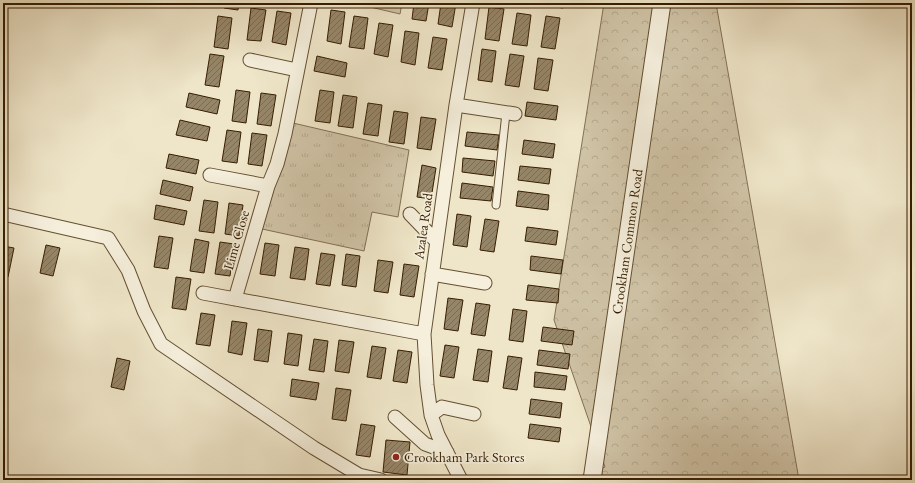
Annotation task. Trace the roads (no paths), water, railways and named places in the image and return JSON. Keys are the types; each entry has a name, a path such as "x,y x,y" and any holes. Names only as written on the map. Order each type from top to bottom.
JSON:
{"street":[{"name":"Lime Close","path":"235,299 285,134 311,3"},
{"name":"Azalea Road","path":"461,480 438,435 431,415 427,385 424,334 456,104 473,3"},
{"name":"Crookham Common Road","path":"592,480 662,3"},
{"path":"250,60 297,70"},
{"path":"456,104 511,113"},
{"path":"210,175 268,186"},
{"path":"3,214 108,238 128,270 144,311 161,344 314,448 359,475 381,480"},
{"path":"410,214 437,242"},
{"path":"432,274 485,283"},
{"path":"203,293 424,334"},
{"path":"431,415 442,407 474,414"},
{"path":"395,417 425,444 446,452"}],"lane":[{"path":"496,205 511,113"}],"place":[{"name":"Crookham Park Stores","path":"396,457"}]}
